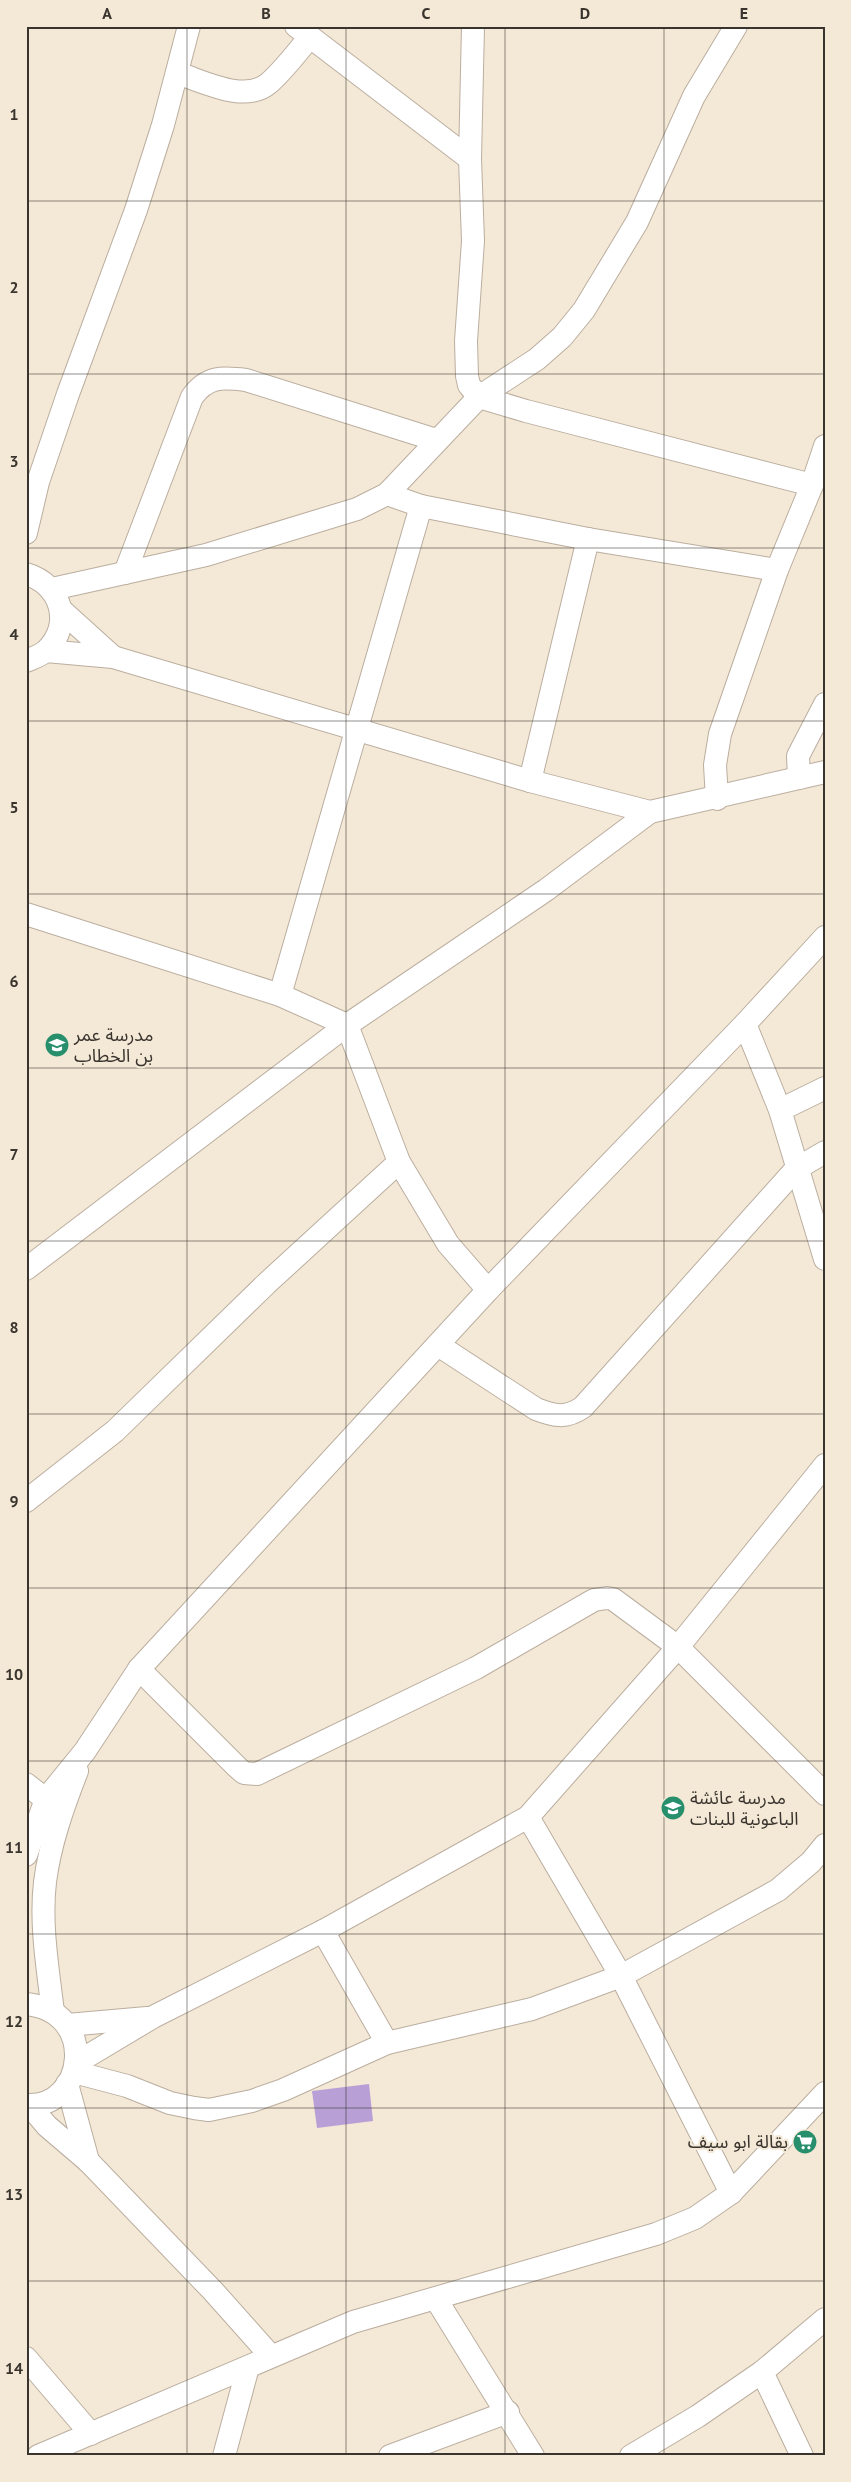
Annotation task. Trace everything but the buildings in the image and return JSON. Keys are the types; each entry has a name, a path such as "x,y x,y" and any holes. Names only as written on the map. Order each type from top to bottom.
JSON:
{"street":[{"path":"27,520 68,394 136,210 164,125 189,26"},
{"path":"473,26 470,159 472,257 465,361 469,385 479,397 640,443 812,485"},
{"path":"52,589 206,554 277,534 357,509 387,494 436,440 479,397 550,348 562,337 584,310 637,222 694,96 736,26"},
{"path":"177,72 237,92 258,90 268,84 303,32 470,159"},
{"path":"125,573 192,397 200,386 213,380 227,378 246,380 436,440"},
{"path":"717,799 716,765 720,734 777,570 812,485 825,446"},
{"path":"387,494 421,506 588,539 777,570"},
{"path":"280,995 358,730 421,506"},
{"path":"530,781 588,539"},
{"path":"26,574 38,577 52,589 62,610 113,657"},
{"path":"36,656 59,633 62,610"},
{"path":"36,656 113,657 530,781 650,812 717,799 825,772"},
{"path":"799,778 798,756 825,704"},
{"path":"26,1269 346,1025 546,890 650,812"},
{"path":"26,914 280,995 346,1025 399,1162 448,1244 488,1290"},
{"path":"26,1855 84,1751 139,1669 488,1290 745,1024 825,937"},
{"path":"745,1024 780,1110 796,1169 825,1258"},
{"path":"780,1110 825,1088"},
{"path":"438,1345 536,1409 553,1415 566,1416 576,1412 583,1407 796,1169 825,1152"},
{"path":"26,1501 115,1431 266,1284 399,1162"},
{"path":"28,2105 44,2102 57,2095 72,2073 153,2017 323,1931 528,1817 678,1647 825,1465"},
{"path":"139,1669 237,1767 250,1775 265,1772 476,1668 600,1598 613,1599 678,1647 825,1794"},
{"path":"26,1784 54,1806"},
{"path":"54,1806 45,1883 46,1951 60,2018 75,2043 72,2073 88,2161"},
{"path":"528,1817 621,1976 731,2193"},
{"path":"72,2073 127,2086 170,2103 209,2110 252,2101 283,2090 387,2043 532,2009 621,1976 778,1890 811,1862 825,1845"},
{"path":"323,1931 387,2043"},
{"path":"26,2004 39,2005 60,2018 153,2017"},
{"path":"38,2456 248,2367 270,2355 353,2322 656,2234 695,2218 731,2193 825,2093"},
{"path":"28,2105 47,2126 88,2161 213,2291 270,2355"},
{"path":"436,2299 508,2412 533,2456"},
{"path":"631,2456 698,2416 762,2372 825,2319"},
{"path":"26,2358 91,2434"},
{"path":"224,2456 248,2367"},
{"path":"762,2372 802,2456"},
{"path":"390,2456 508,2412"}],"place":[{"name":"مدرسة عمر بن الخطاب","path":"57,1045"},
{"name":"مدرسة عائشة الباعونية للبنات","path":"673,1808"},
{"name":"بقالة ابو سيف","path":"805,2142"}]}
